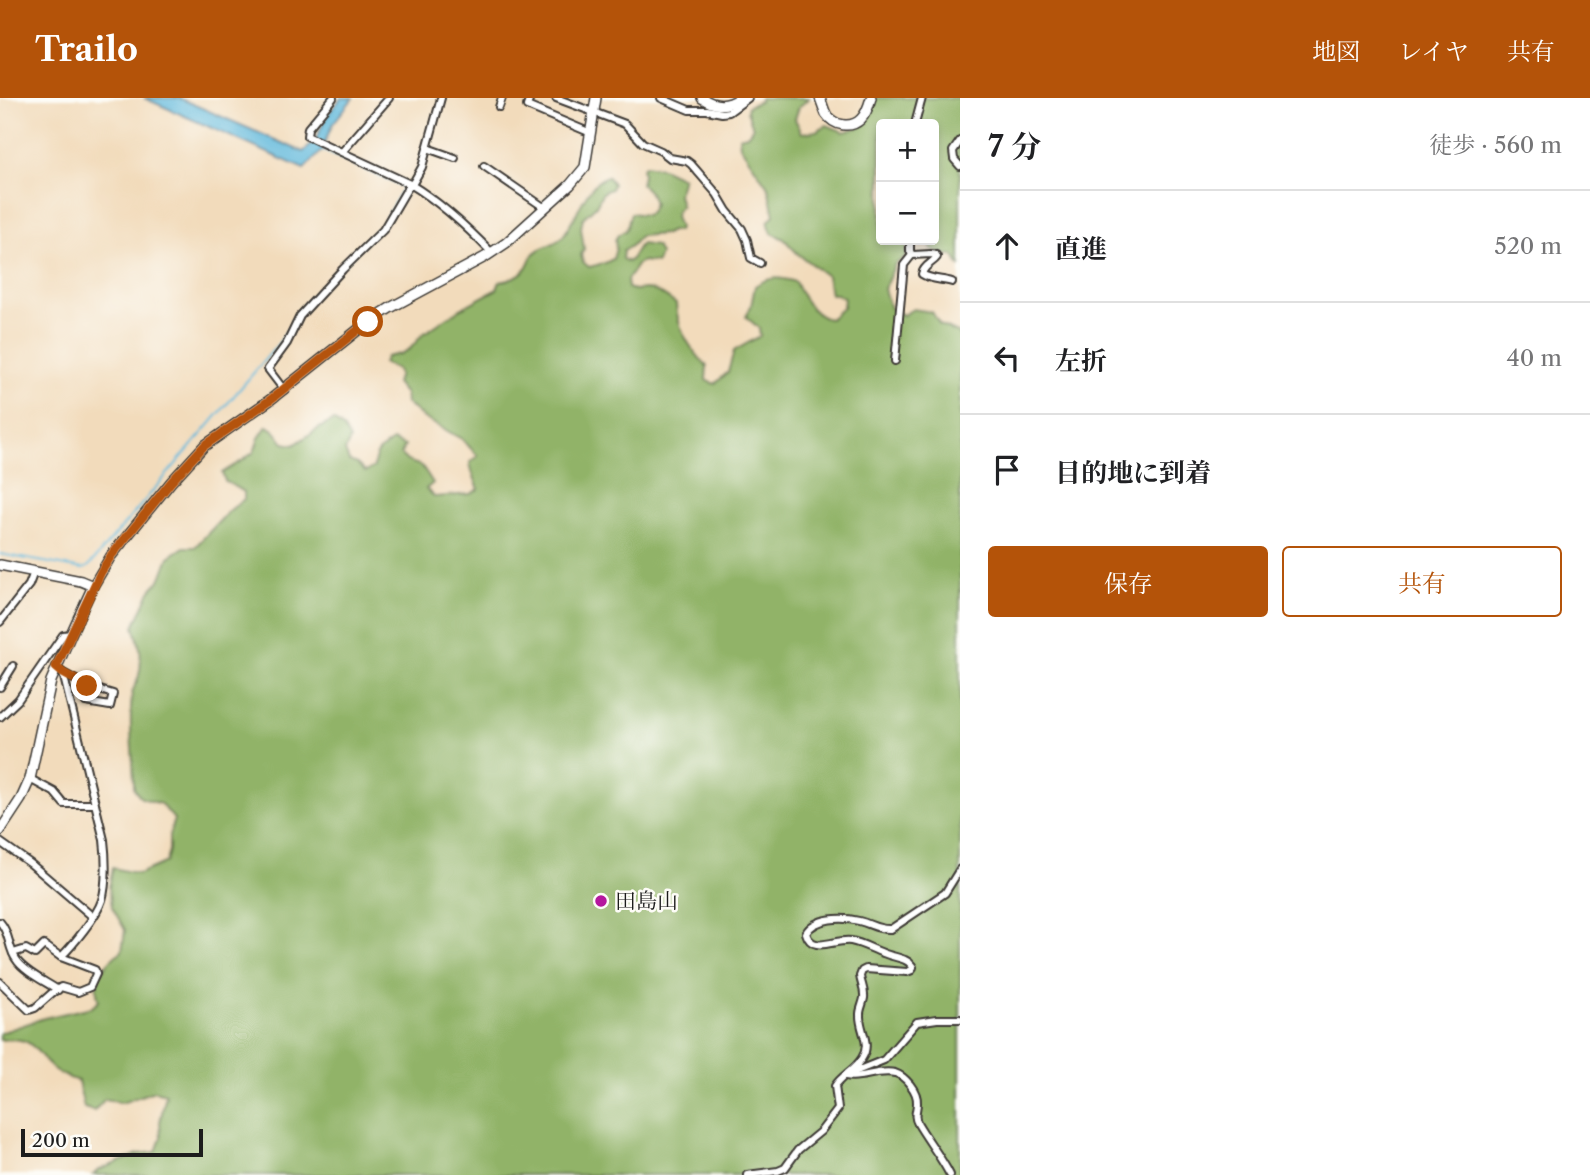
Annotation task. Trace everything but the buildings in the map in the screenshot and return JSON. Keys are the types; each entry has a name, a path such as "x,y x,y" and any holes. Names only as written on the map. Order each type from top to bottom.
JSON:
{"street":[{"path":"333,98 308,128 307,136 410,184 480,240 492,253"},
{"path":"342,152 389,98"},
{"path":"284,390 268,369 287,343 300,316 383,230 422,167 441,98"},
{"path":"499,107 502,98"},
{"path":"530,98 527,107 591,133"},
{"path":"556,98 625,124 643,144 662,151 670,158 691,164 718,194 747,240 751,258 760,263"},
{"path":"0,831 21,799 30,779 48,695 93,586 111,556 171,482 204,446 284,390 368,322 492,253 545,208 585,167 596,98"},
{"path":"661,98 689,110 722,113 729,112 748,98"},
{"path":"702,98 722,106 740,98"},
{"path":"820,98 826,114 842,125 856,123 861,119 871,98"},
{"path":"916,119 922,98"},
{"path":"960,141 953,152 954,159 960,166"},
{"path":"427,148 454,158"},
{"path":"484,166 545,208"},
{"path":"910,245 912,255"},
{"path":"895,361 904,265 912,255 931,254 937,257 936,260 927,265 922,274 952,282"},
{"path":"0,565 81,581 93,586"},
{"path":"0,622 29,585 34,572"},
{"path":"0,717 18,700 63,635 71,634"},
{"path":"0,687 13,666"},
{"path":"60,670 87,686 113,694 110,706 86,702 87,686"},
{"path":"60,670 105,852 103,896 99,908 61,957"},
{"path":"30,779 54,792 64,804 95,804"},
{"path":"0,842 31,864 93,917"},
{"path":"747,1175 785,1168 798,1150 821,1131 838,1109 835,1086 865,1054 860,1015 864,998 860,976 862,971 908,972 914,967 904,960 850,941 841,940 822,945 814,943 808,939 806,933 810,927 820,922 839,919 858,921 881,930 891,929 945,894 960,869"},
{"path":"0,922 5,928 16,960 58,990"},
{"path":"0,982 29,1010 61,987 78,992 90,987 96,974 95,970 61,957 44,945 35,954 26,949 13,953"},
{"path":"845,1076 884,1060 917,1022 960,1018"},
{"path":"845,1076 880,1072 903,1077 916,1098 914,1111 918,1124 945,1163 950,1175"}],"green space":[{"path":"760,98 809,98 799,107 795,119 802,133 816,131 827,125 844,132 860,127 876,98 960,98 960,267 954,256 931,248 931,245 939,245 939,119 876,119 876,245 907,245 906,257 895,264 884,289 890,308 903,315 913,309 932,312 940,325 960,334 960,1175 93,1175 138,1154 156,1152 161,1137 160,1122 166,1094 154,1091 122,1103 105,1099 94,1111 84,1108 78,1081 55,1070 31,1045 20,1040 0,1040 0,1033 44,1018 92,1007 99,1001 98,979 105,966 122,951 125,930 112,907 109,887 113,868 139,874 166,862 174,819 161,804 141,798 134,788 131,719 132,693 141,663 134,627 150,591 161,578 169,557 184,547 195,547 244,499 244,492 225,481 222,473 254,452 267,426 273,429 284,443 294,445 334,421 344,429 350,440 345,451 349,461 365,472 374,467 377,454 393,441 405,446 401,455 407,461 422,466 433,483 426,489 435,497 470,494 479,489 470,463 478,456 462,439 425,419 406,403 405,394 396,383 399,374 396,369 383,363 386,357 410,349 423,334 460,309 497,289 500,281 522,272 535,252 563,236 587,194 599,180 607,176 613,184 611,189 603,192 596,206 583,218 581,228 584,249 581,255 583,262 589,267 613,259 615,240 626,230 631,213 646,215 650,212 654,203 650,193 641,184 642,168 646,165 662,168 683,178 678,194 681,206 675,215 678,231 640,236 623,251 622,259 628,262 641,244 656,246 660,254 657,263 643,261 638,264 627,280 628,288 653,290 676,304 685,338 707,366 706,380 715,384 728,372 734,351 760,336 759,328 746,317 755,286 765,280 775,278 795,282 813,310 830,319 843,307 844,298 830,294 827,276 798,254 784,239 772,233 768,222 774,215 768,187 740,146 739,137 747,135 753,128 748,106 760,101"}],"water":[{"path":"144,98 179,98 303,152 315,140 328,115 341,98 353,98 332,125 321,152 304,169"}],"waterway":[{"path":"322,150 403,188 383,223 344,264"},
{"path":"0,554 83,569 88,567 280,342 303,306 338,270"}],"place":[{"name":"田島山","path":"601,901"}],"route":[{"path":"87,686 56,667 111,556 204,446 270,400 368,322"}]}
